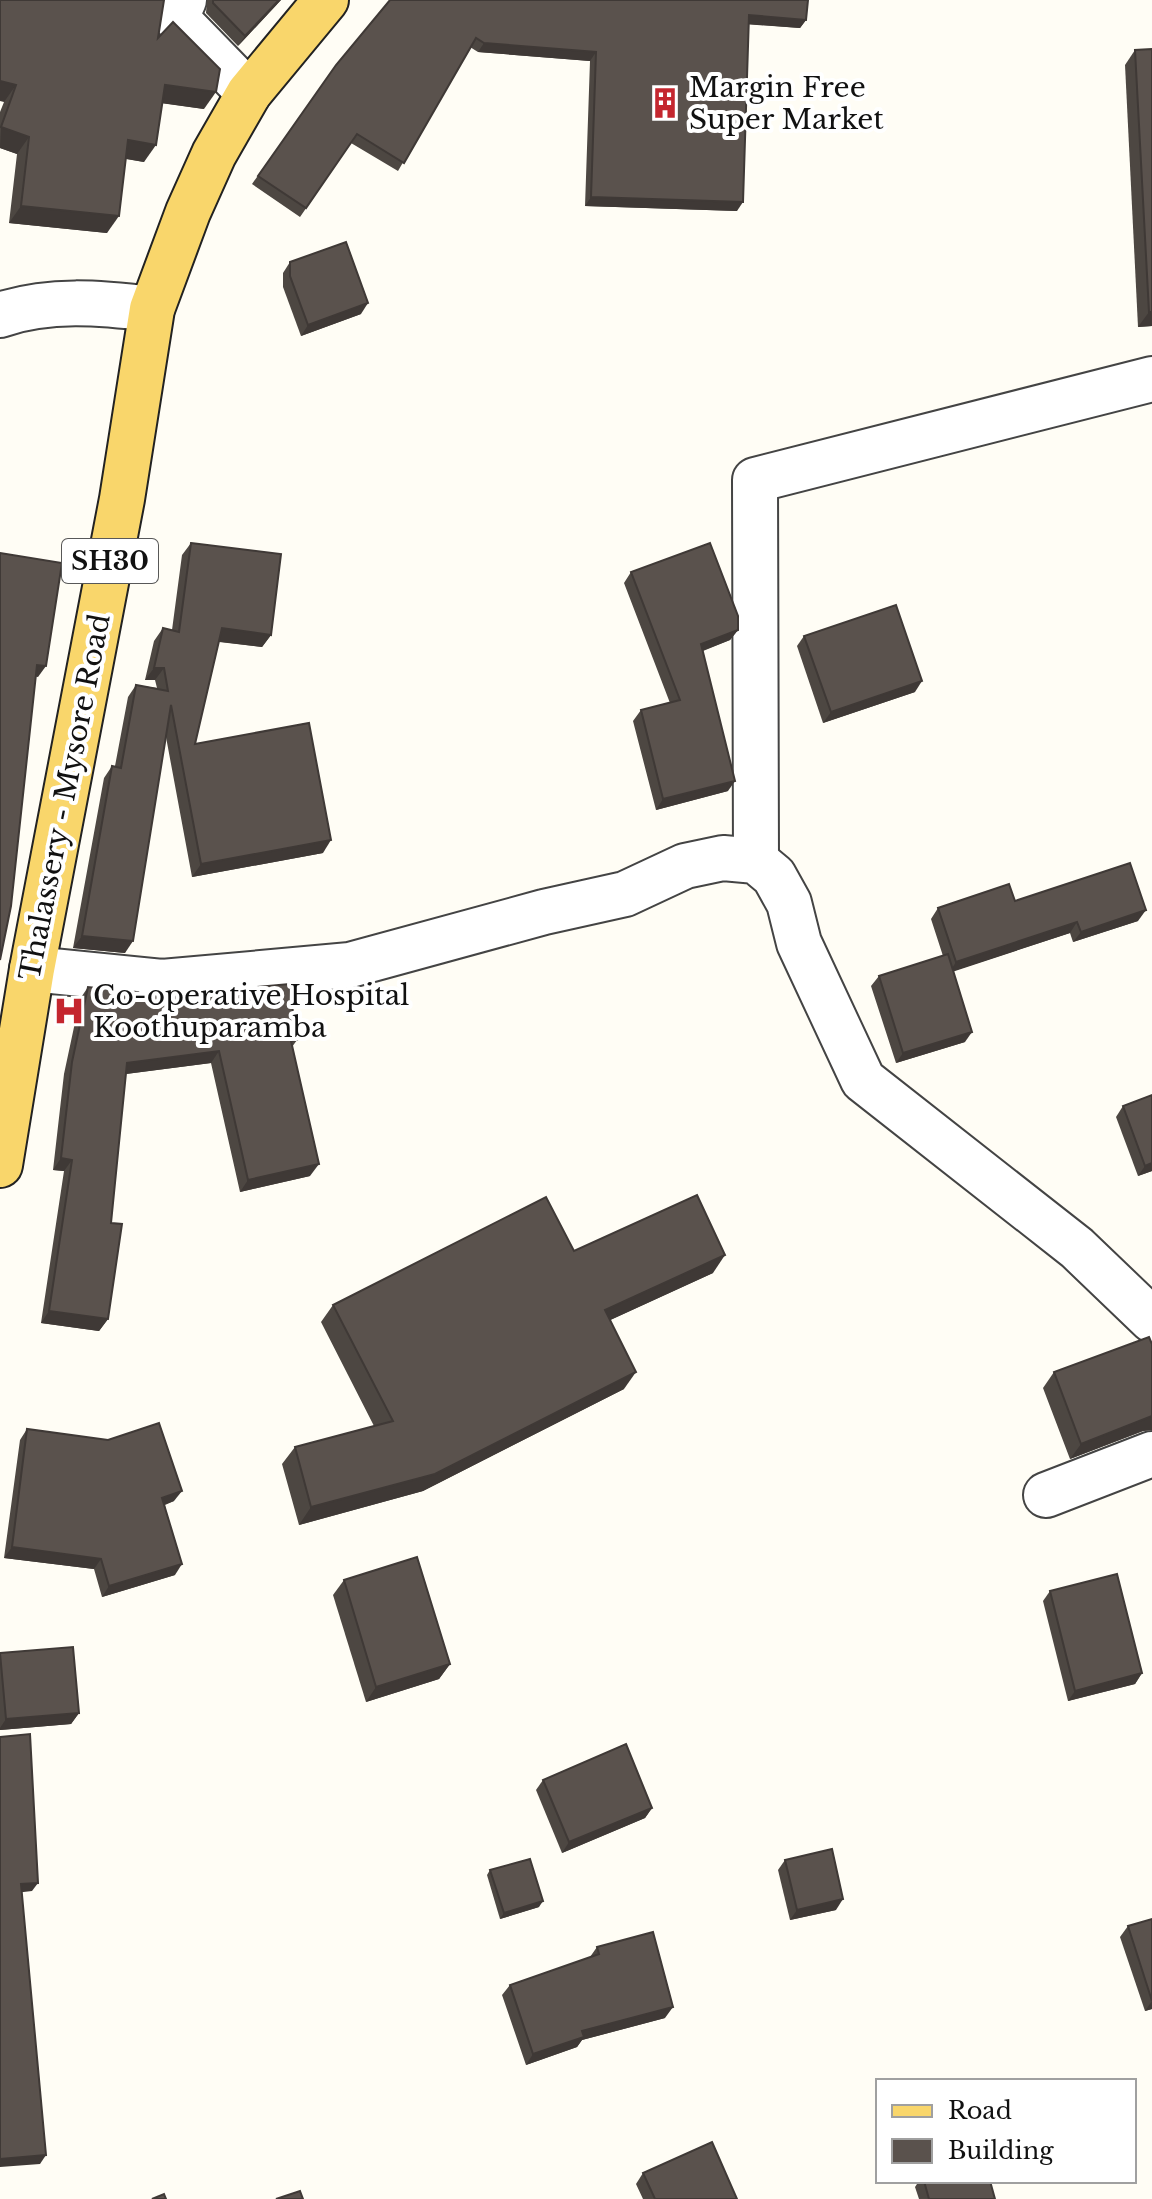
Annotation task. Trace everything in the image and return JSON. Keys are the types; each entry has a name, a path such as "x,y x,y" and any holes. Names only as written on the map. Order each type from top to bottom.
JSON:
{"main road":[{"name":"Thalassery - Mysore Road","path":"0,1165 32,969 122,499 152,309 188,212 214,154 249,93 326,0"}],"street":[{"path":"184,0 176,18 249,93"},
{"path":"0,315 22,307 90,302 152,309"},
{"path":"756,861 755,480 1152,379"},
{"path":"32,969 162,982 350,965 544,912 625,894 685,866 723,858 756,861 774,876 789,903 799,943 863,1080 1077,1248 1152,1320"},
{"path":"1046,1495 1152,1454"}],"building":[{"path":"0,0 164,0 158,38 173,22 220,69 216,92 165,85 156,145 128,140 119,216 21,206 29,137 1,127 16,85 0,81"},
{"path":"213,0 279,0 245,36"},
{"path":"390,0 808,0 806,20 749,15 743,202 591,197 596,52 484,43 476,38 404,163 357,134 306,208 258,176 336,65"},
{"path":"1152,49 1152,312 1149,312 1135,50"},
{"path":"346,242 368,303 308,325 290,276 290,262"},
{"path":"191,543 281,554 271,635 222,628 195,744 309,723 331,840 201,864 171,705 133,941 82,936 112,766 121,768 136,685 168,691 164,668 154,668 163,628 179,632"},
{"path":"710,543 738,616 738,630 701,644 735,781 663,799 641,710 680,700 631,572"},
{"path":"0,553 62,563 46,666 37,665 11,906 0,960"},
{"path":"896,605 922,681 831,712 804,636"},
{"path":"1130,863 1146,910 1081,932 1077,922 956,962 938,908 1009,884 1015,901"},
{"path":"948,954 972,1032 903,1053 879,976"},
{"path":"289,984 297,1040 291,1041 319,1164 248,1180 219,1051 127,1063 111,1223 122,1224 108,1319 49,1311 72,1160 61,1158 72,1062 88,987 138,992 137,995 172,995"},
{"path":"1152,1095 1152,1163 1145,1166 1123,1106"},
{"path":"697,1195 725,1255 605,1310 636,1372 435,1474 311,1507 295,1447 393,1421 333,1305 546,1197 574,1251"},
{"path":"1149,1337 1152,1344 1152,1416 1081,1444 1054,1372"},
{"path":"159,1423 182,1491 162,1498 182,1564 109,1586 101,1559 12,1547 27,1429 108,1440"},
{"path":"417,1557 450,1664 376,1687 344,1580"},
{"path":"1117,1574 1142,1673 1075,1691 1050,1591"},
{"path":"73,1647 79,1713 6,1719 0,1653"},
{"path":"30,1734 38,1883 21,1884 46,2155 0,2159 0,1737"},
{"path":"626,1744 652,1808 569,1842 543,1780"},
{"path":"832,1849 843,1899 797,1910 785,1860"},
{"path":"530,1859 543,1901 504,1913 490,1870"},
{"path":"1152,1919 1152,2001 1128,1926"},
{"path":"653,1932 673,2007 582,2031 584,2037 533,2054 510,1985 599,1954 597,1947"},
{"path":"712,2142 737,2199 655,2199 643,2173"},
{"path":"925,2183 991,2183 995,2199 929,2199"},
{"path":"300,2191 303,2199 276,2199"}],"place":[{"name":"Margin Free Super Market","path":"665,103"},
{"name":"Co-operative Hospital Koothuparamba","path":"69,1011"}]}
